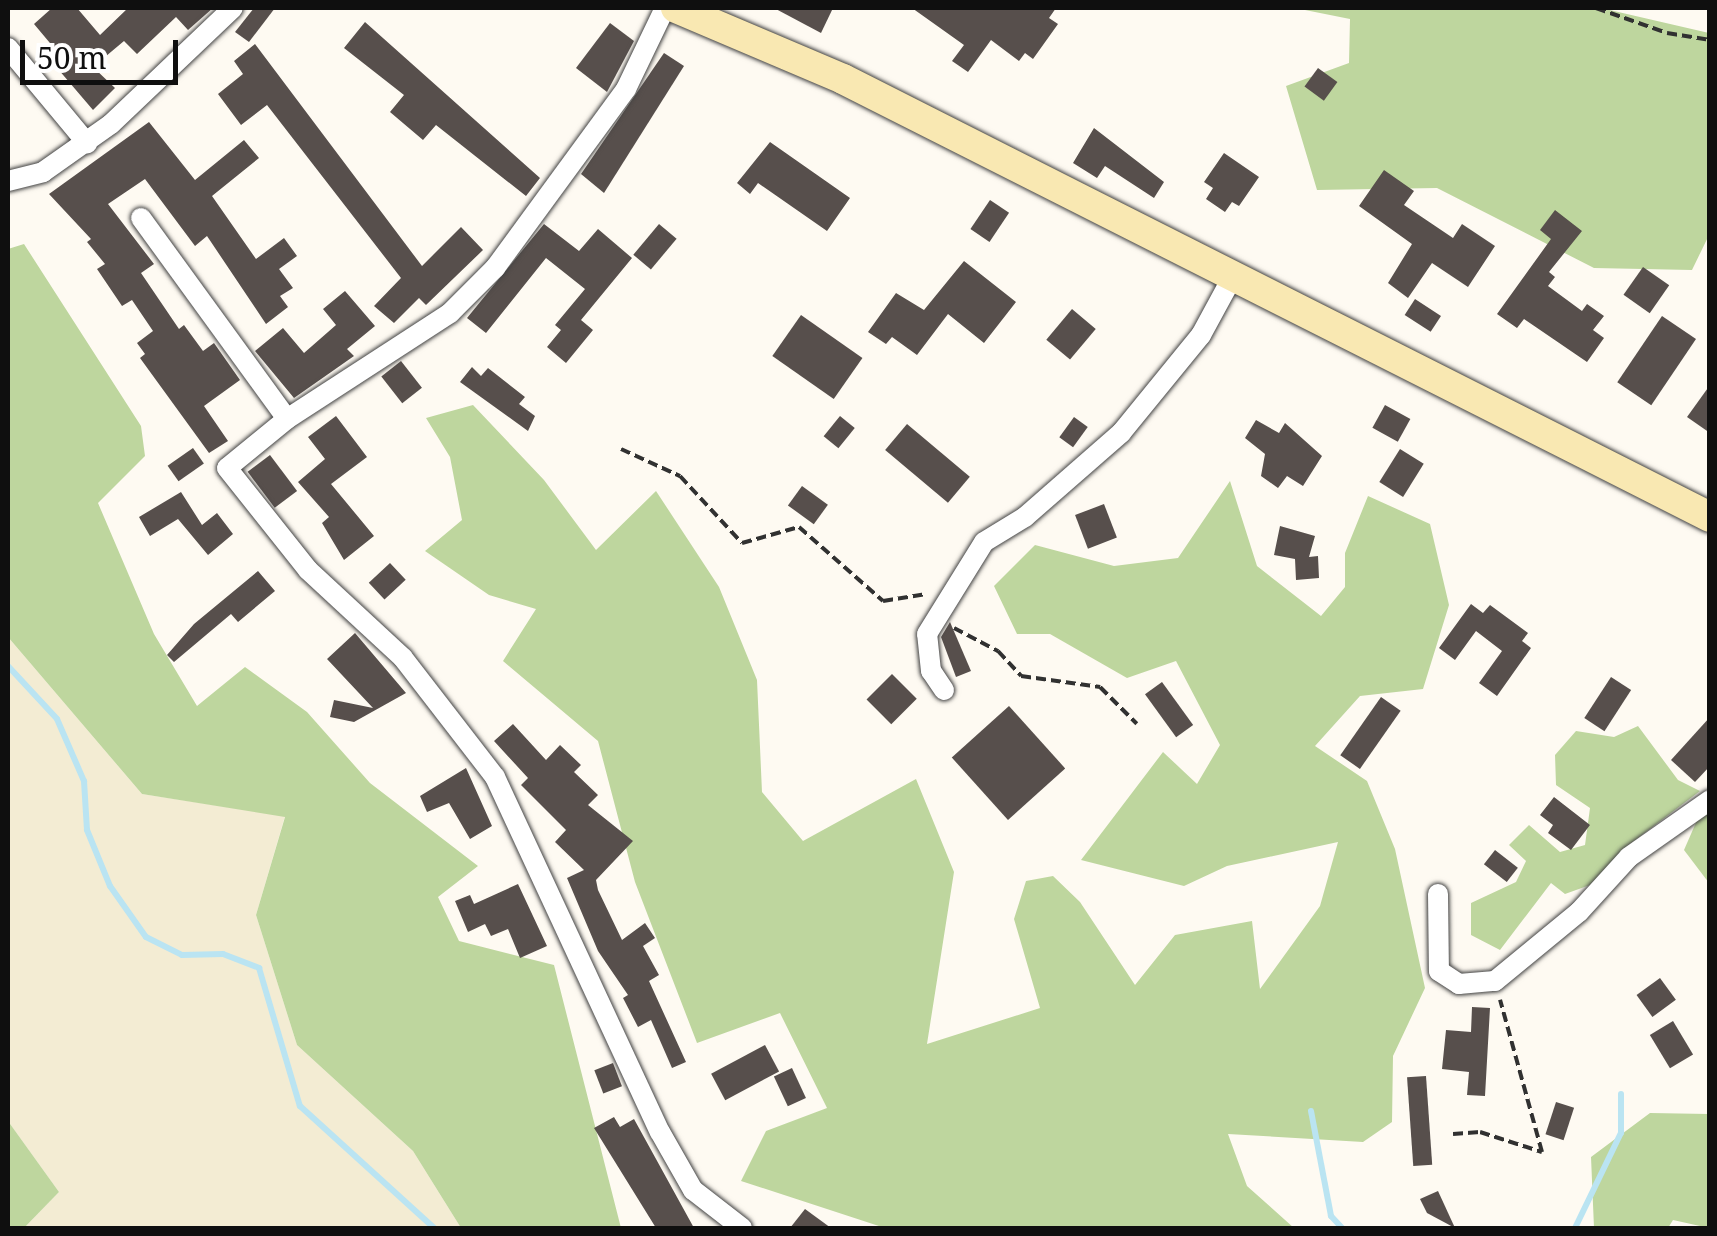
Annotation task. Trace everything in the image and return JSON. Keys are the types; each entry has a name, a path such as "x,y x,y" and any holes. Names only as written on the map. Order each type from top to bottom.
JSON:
{"main road":[{"path":"676,8 843,79 1710,517"}],"street":[{"path":"8,181 43,172 87,142 165,78 233,8"},
{"path":"665,8 626,89 563,184 496,268 450,313 287,419 227,468 308,570 403,658 495,776 660,1132 693,1190 742,1228"},
{"path":"8,48 87,142"},
{"path":"141,218 287,419"},
{"path":"944,690 931,671 928,634 984,542 1025,517 1121,432 1201,335 1233,276"},
{"path":"1438,894 1438,971 1459,984 1495,981 1579,912 1629,857 1710,800"}],"path":[{"path":"1596,8 1667,34 1710,40"},
{"path":"621,449 680,476 742,543 798,527 883,601 956,588"},
{"path":"936,620 998,650 1021,676 1100,687 1137,724"},
{"path":"1454,1134 1480,1132 1542,1152 1495,981"}],"shaded area":[{"path":"8,637 142,794 285,816 256,915 297,1045 413,1151 461,1228 24,1228 59,1192 8,1121"}],"green space":[{"path":"1295,8 1601,8 1709,33 1709,235 1692,270 1594,268 1437,188 1317,190 1286,86 1349,63 1350,19"},
{"path":"24,244 141,426 145,456 98,503 154,634 197,706 245,667 307,712 370,783 478,866 438,897 459,941 554,965 621,1228 461,1228 413,1151 297,1045 256,915 285,817 142,794 8,637 8,249"},
{"path":"473,405 544,480 596,550 656,491 719,587 757,680 762,792 803,841 916,779 954,872 927,1044 1040,1008 1014,919 1026,881 1053,876 1080,902 1135,985 1175,935 1252,921 1260,989 1320,906 1338,842 1227,866 1184,886 1081,860 1163,752 1197,784 1220,745 1176,661 1127,678 1050,634 1017,634 994,586 1035,545 1114,566 1178,558 1230,481 1257,566 1321,616 1345,587 1345,553 1368,496 1430,524 1449,605 1423,689 1360,696 1315,746 1367,781 1395,849 1425,988 1393,1056 1392,1122 1363,1142 1228,1134 1247,1186 1294,1228 885,1228 741,1181 766,1131 827,1108 780,1013 697,1043 635,882 598,741 503,661 536,609 489,595 425,551 462,520 450,457 426,418"},
{"path":"1638,726 1678,780 1700,791 1622,850 1590,885 1565,894 1551,883 1500,950 1471,935 1471,903 1516,882 1526,861 1509,845 1529,825 1560,852 1585,845 1590,808 1556,785 1555,755 1576,731 1614,737"},
{"path":"1709,812 1709,883 1684,850 1698,818"},
{"path":"1650,1113 1709,1114 1709,1228 1673,1220 1668,1228 1594,1228 1591,1157"},
{"path":"8,1121 59,1192 24,1228 8,1228"}],"building":[{"path":"52,8 77,8 100,35 128,8 213,8 188,30 176,17 137,54 124,41 93,67 115,88 93,110 52,62 60,55 34,24"},
{"path":"254,8 275,8 249,42 235,32"},
{"path":"774,8 833,8 821,33"},
{"path":"912,8 1056,8 1049,18 1058,24 1033,59 1025,53 1019,61 991,40 968,72 952,61 964,45"},
{"path":"365,22 540,178 526,196 436,125 423,140 390,112 404,95 344,48"},
{"path":"610,23 634,41 607,92 576,68"},
{"path":"255,44 422,266 461,227 483,250 426,305 419,298 394,323 374,306 401,278 267,105 241,125 218,94 243,74 234,61"},
{"path":"664,53 684,66 604,193 581,174"},
{"path":"1318,68 1337,82 1324,101 1304,87"},
{"path":"149,122 195,180 244,140 259,158 212,196 256,259 284,238 297,256 279,269 293,288 280,296 288,307 266,324 207,236 195,246 145,179 108,204 154,264 141,273 179,329 184,325 203,351 214,343 240,380 204,406 228,441 209,453 140,358 145,354 137,343 153,331 132,300 122,306 97,269 105,264 87,242 91,239 49,194"},
{"path":"1094,128 1164,182 1154,198 1105,166 1097,178 1073,163"},
{"path":"770,142 850,198 827,231 758,183 750,194 737,183"},
{"path":"1224,153 1259,177 1239,206 1232,202 1225,212 1206,199 1213,188 1204,182"},
{"path":"1384,170 1414,191 1404,205 1453,238 1462,224 1495,246 1468,287 1432,263 1408,298 1388,283 1412,244 1359,206"},
{"path":"990,200 1009,213 989,242 970,229"},
{"path":"1555,210 1582,231 1549,272 1555,277 1548,286 1582,311 1587,304 1604,316 1593,330 1604,338 1587,362 1524,319 1517,328 1497,314 1551,239 1540,230"},
{"path":"544,224 579,251 598,229 632,258 581,320 593,330 566,363 547,347 561,330 555,325 585,289 546,258 486,333 467,318"},
{"path":"659,224 677,239 651,269 633,255"},
{"path":"964,261 1016,302 984,343 948,314 917,355 892,337 886,344 868,332 896,293 924,310"},
{"path":"1643,267 1669,285 1650,313 1623,295"},
{"path":"345,291 375,326 347,349 354,356 294,398 255,351 283,328 304,353 336,325 323,309"},
{"path":"1415,299 1441,316 1431,332 1405,315"},
{"path":"1072,309 1096,329 1070,360 1046,340"},
{"path":"801,315 862,358 834,399 772,356"},
{"path":"1662,316 1696,339 1651,405 1617,382"},
{"path":"401,361 422,388 402,403 381,376"},
{"path":"472,367 481,376 488,368 525,397 519,404 535,416 528,431 460,382"},
{"path":"1710,385 1710,433 1687,417"},
{"path":"1385,405 1410,419 1398,442 1372,428"},
{"path":"336,416 367,457 331,484 374,536 344,560 322,523 329,517 298,482 325,459 308,437"},
{"path":"840,416 855,428 838,448 824,436"},
{"path":"1074,417 1088,427 1073,447 1059,437"},
{"path":"1256,420 1279,433 1285,423 1322,456 1303,486 1287,476 1278,488 1261,476 1265,454 1245,438"},
{"path":"907,424 970,477 948,503 885,450"},
{"path":"193,448 204,464 179,481 168,466"},
{"path":"1400,449 1424,464 1403,497 1379,482"},
{"path":"270,455 297,491 275,508 248,472"},
{"path":"802,486 828,505 814,524 788,505"},
{"path":"181,492 202,525 217,513 233,534 208,555 178,519 150,536 139,517"},
{"path":"1104,504 1117,538 1088,549 1075,515"},
{"path":"1280,526 1315,536 1309,557 1318,556 1319,578 1296,580 1295,559 1274,555"},
{"path":"390,563 406,580 384,600 369,583"},
{"path":"258,571 275,591 238,622 231,614 174,662 167,655 194,624"},
{"path":"1471,604 1483,613 1490,605 1528,633 1522,641 1531,648 1497,696 1479,683 1502,651 1476,631 1455,660 1439,648"},
{"path":"950,622 971,671 956,677 941,637"},
{"path":"355,633 406,693 354,722 330,717 334,700 373,708 327,659"},
{"path":"892,674 917,699 891,724 867,699"},
{"path":"1611,677 1631,690 1604,731 1584,718"},
{"path":"1162,682 1193,725 1176,737 1145,694"},
{"path":"1381,697 1401,711 1360,769 1340,755"},
{"path":"1009,706 1065,768 1008,820 952,758"},
{"path":"1710,717 1710,766 1695,782 1671,760"},
{"path":"513,724 546,760 560,745 581,765 574,772 598,795 588,805 633,841 596,880 598,890 622,940 645,923 655,938 643,946 659,975 649,981 686,1062 672,1068 651,1020 638,1027 623,998 628,995 598,951 567,878 584,870 555,842 566,830 521,785 528,778 494,741"},
{"path":"466,768 492,826 470,839 449,803 427,812 420,796"},
{"path":"1554,797 1590,825 1571,850 1548,833 1553,825 1540,815"},
{"path":"1495,850 1518,868 1507,882 1484,864"},
{"path":"518,884 547,946 520,958 508,929 491,936 485,924 468,932 455,901 470,895 474,904"},
{"path":"1660,978 1676,1000 1652,1017 1637,995"},
{"path":"1472,1007 1490,1008 1485,1096 1467,1095 1469,1072 1442,1069 1446,1030 1471,1032"},
{"path":"1673,1021 1693,1054 1670,1068 1650,1035"},
{"path":"765,1045 779,1071 725,1100 711,1074"},
{"path":"613,1063 622,1086 603,1094 594,1070"},
{"path":"792,1068 806,1098 788,1106 774,1076"},
{"path":"1426,1076 1432,1165 1413,1166 1407,1077"},
{"path":"1556,1102 1574,1108 1564,1140 1545,1134"},
{"path":"614,1117 620,1127 634,1119 694,1228 656,1228 594,1128"},
{"path":"1438,1191 1455,1228 1427,1213 1420,1199"},
{"path":"805,1209 831,1228 790,1228"}],"waterway":[{"path":"8,666 57,719 84,781 87,830 110,886 146,937 182,955 223,954 259,968 300,1106 434,1228"},
{"path":"1575,1228 1621,1133 1621,1094"},
{"path":"1311,1111 1331,1216 1342,1228"}]}
